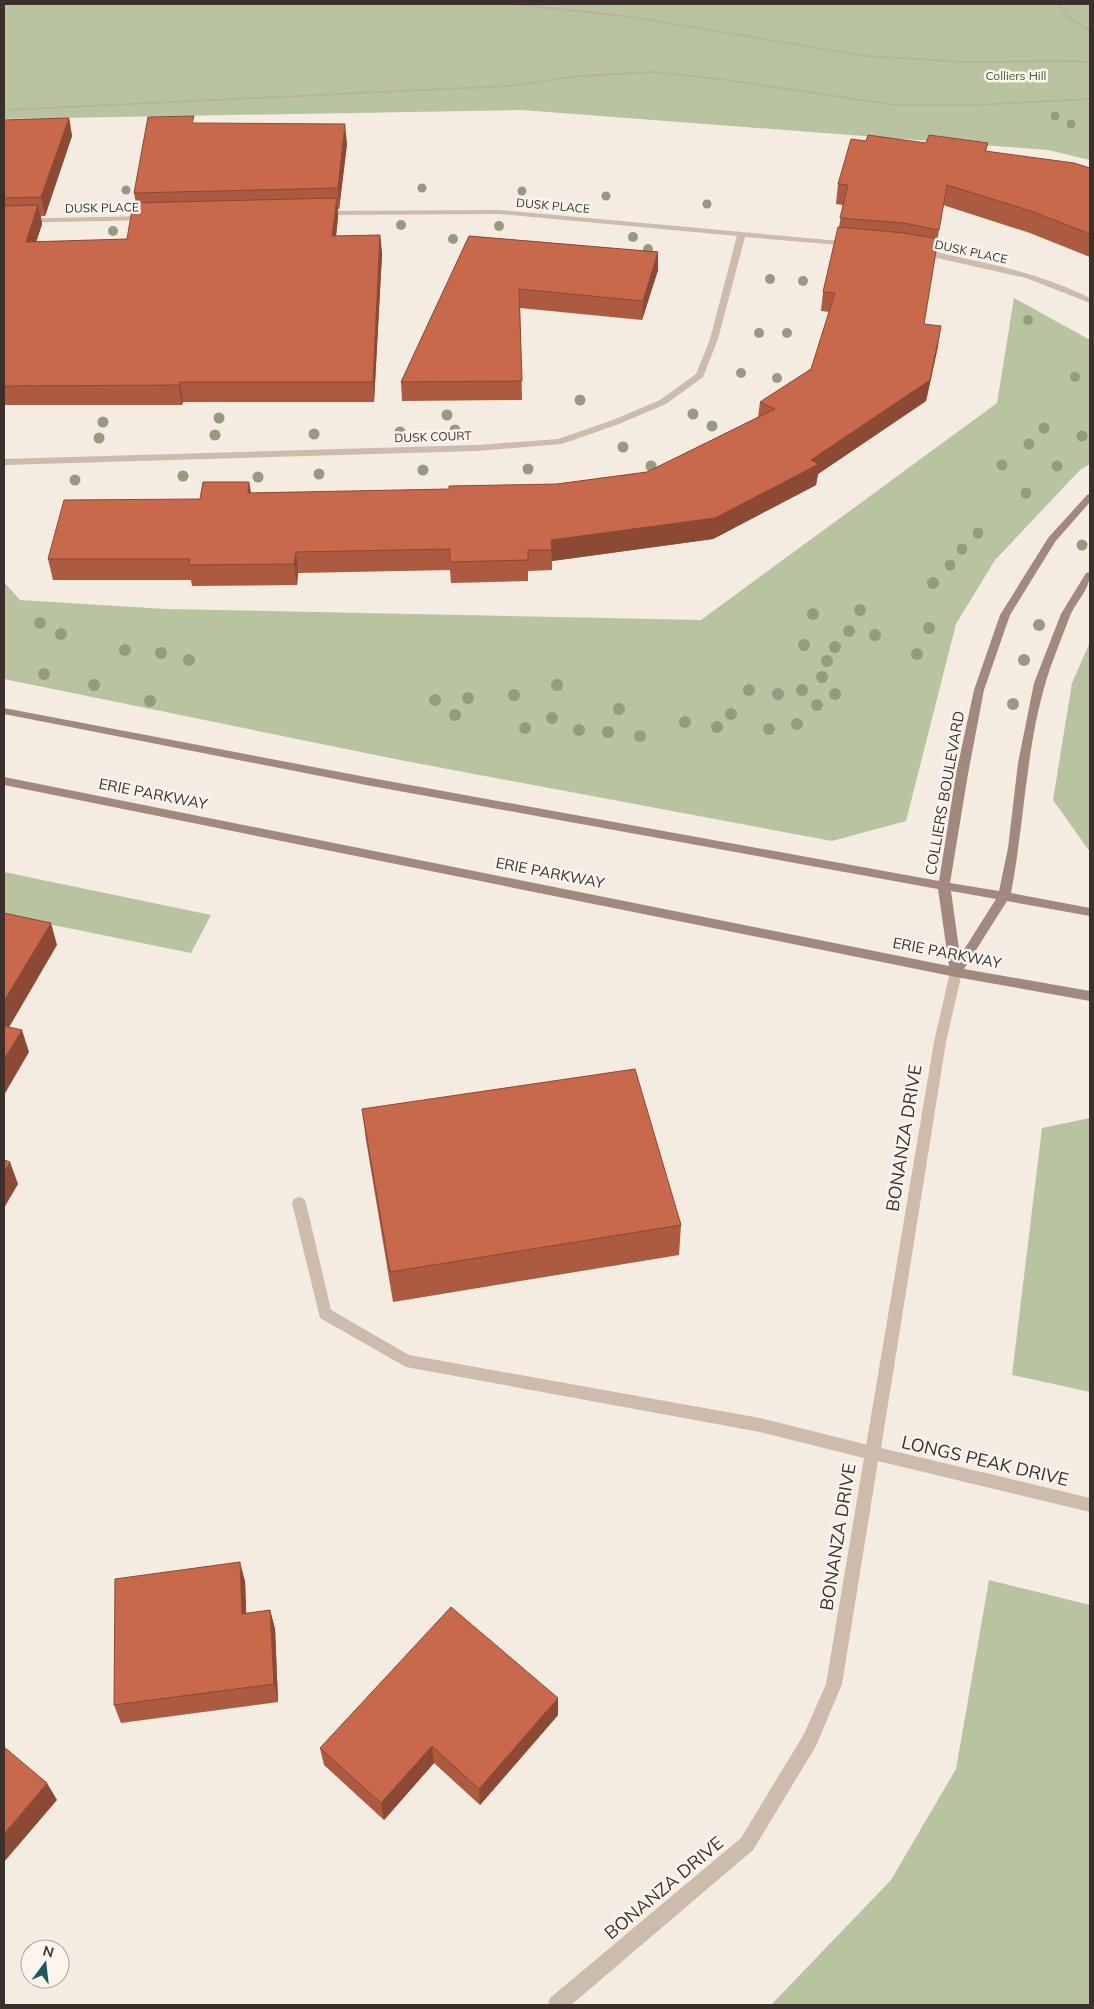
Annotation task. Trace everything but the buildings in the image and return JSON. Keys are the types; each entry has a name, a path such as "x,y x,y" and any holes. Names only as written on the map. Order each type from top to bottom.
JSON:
{"main road":[{"name":"COLLIERS BOULEVARD","path":"956,972 944,886 962,774 979,690 1005,615 1051,540 1090,497"},
{"path":"956,972 1004,897 1014,848 1024,763 1039,683 1066,614 1090,575"},
{"path":"4,712 366,781 1090,912"},
{"name":"ERIE PARKWAY","path":"4,781 956,972 1090,996"}],"street":[{"name":"DUSK PLACE","path":"317,213 499,212 864,245"},
{"name":"DUSK PLACE","path":"4,221 154,218"},
{"name":"DUSK COURT","path":"4,462 477,448 560,442 616,422 663,402 700,375 714,339 742,234"},
{"name":"DUSK PLACE","path":"910,250 1000,268 1074,292 1090,301"},
{"name":"BONANZA DRIVE","path":"557,2005 747,1844 810,1740 834,1684 940,1042 956,972"},
{"name":"LONGS PEAK DRIVE","path":"299,1203 325,1314 406,1361 760,1425 1090,1505"}],"path":[{"path":"512,4 632,17 866,56 964,62 1077,61 1090,63"},
{"path":"1059,4 1068,17 1090,31"},
{"path":"4,110 507,86 580,76 654,72 719,79 820,96 896,105 973,105 1090,99"}],"green space":[{"name":"Colliers Hill","path":"4,4 1090,4 1090,160 1048,150 522,110 4,119"},
{"path":"1014,298 1090,340 1090,464 1080,470 995,560 956,624 906,821 832,841 400,760 4,679 4,582 20,600 166,609 701,620 997,403"},
{"path":"1090,642 1090,852 1053,800 1072,683"},
{"path":"4,872 211,915 191,953 4,915"},
{"path":"1090,1118 1090,1392 1012,1375 1042,1128"},
{"path":"989,1580 1090,1605 1090,2005 771,2005 891,1880 956,1769"}]}
